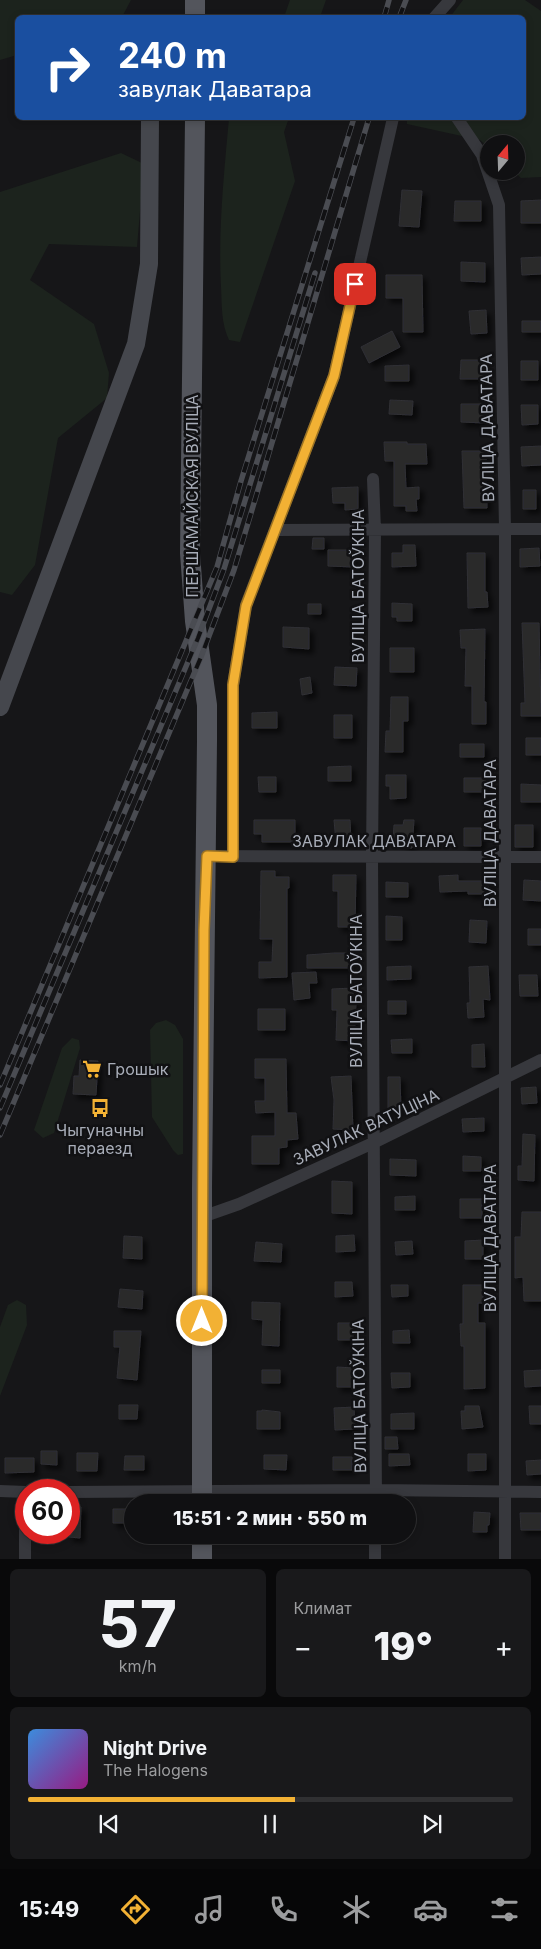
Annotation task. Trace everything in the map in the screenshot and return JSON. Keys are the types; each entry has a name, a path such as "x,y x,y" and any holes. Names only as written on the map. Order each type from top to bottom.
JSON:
{"main road":[{"path":"195,0 195,15"},
{"name":"ПЕРШАМАЙСКАЯ ВУЛІЦА","path":"195,120 190,553 195,621 207,705 202,1217 202,1494"},
{"path":"202,1544 202,1559"}],"street":[{"path":"437,15 450,0"},
{"path":"0,707 136,344 149,264 150,120"},
{"path":"233,857 233,685 246,606 334,376 393,120"},
{"name":"ВУЛІЦА ДАВАТАРА","path":"458,120 482,155 499,205 505,529 505,1559"},
{"name":"ВУЛІЦА БАТОЎКІНА","path":"373,479 376,530 372,858 376,1494"},
{"path":"275,530 541,529"},
{"name":"ЗАВУЛАК ДАВАТАРА","path":"207,856 372,858 541,857"},
{"name":"ЗАВУЛАК ВАТУЦІНА","path":"202,1217 239,1204 373,1143 541,1060"},
{"path":"0,1491 15,1492"},
{"path":"80,1492 124,1494"},
{"path":"416,1495 541,1492"},
{"path":"25,1544 25,1559"},
{"path":"375,1544 375,1559"}],"shaded area":[{"path":"0,0 131,0 123,15 15,15 15,56 0,60"},
{"path":"290,0 326,0 321,15 285,15"},
{"path":"463,0 525,0 541,11 541,177 525,178 525,135 480,135 480,140 407,124 407,120 526,120 526,15 452,15"},
{"path":"229,120 288,120 284,132 295,181 240,342 229,340 223,321 220,266 223,181"},
{"path":"121,153 144,164 137,247 49,244 30,280 94,324 109,373 107,398 58,438 35,565 12,595 0,592 0,192"},
{"path":"166,1020 175,1025 183,1039 183,1154 178,1155 152,1117 150,1030 156,1023"},
{"path":"72,1038 79,1040 80,1048 54,1133 43,1138 34,1130 62,1048"},
{"path":"17,1300 26,1305 27,1325 0,1396 0,1327 8,1305"}],"building":[{"path":"402,190 422,191 419,227 399,226"},
{"path":"541,200 541,223 521,223 521,201"},
{"path":"455,201 481,201 481,221 454,221"},
{"path":"541,257 541,274 522,275 521,258"},
{"path":"461,262 485,263 485,282 461,281"},
{"path":"386,275 422,275 423,332 403,332 403,298 386,298"},
{"path":"486,310 487,333 471,334 469,311"},
{"path":"522,321 541,321 541,332 522,332"},
{"path":"392,331 400,347 369,363 361,347"},
{"path":"461,360 484,360 484,379 460,379"},
{"path":"521,361 538,361 538,380 521,380"},
{"path":"409,365 409,381 385,381 385,366"},
{"path":"390,400 413,401 412,415 389,414"},
{"path":"461,404 485,404 485,423 461,422"},
{"path":"521,405 538,405 538,424 522,425"},
{"path":"384,442 426,444 427,464 405,464 406,488 419,487 419,499 416,499 417,511 406,511 406,506 394,506 394,461 385,461"},
{"path":"541,446 541,465 522,466 521,447"},
{"path":"462,451 486,451 487,508 464,508"},
{"path":"358,487 358,509 345,510 345,503 333,503 332,488"},
{"path":"523,490 536,490 536,509 523,509"},
{"path":"313,538 324,538 324,549 312,549"},
{"path":"403,545 415,545 416,566 392,567 392,553 403,553"},
{"path":"539,548 540,566 520,567 520,549"},
{"path":"328,550 353,550 353,567 328,566"},
{"path":"467,553 485,553 485,592 487,592 488,607 468,608"},
{"path":"392,603 412,604 412,621 397,621 397,617 392,617"},
{"path":"308,604 321,604 321,614 308,614"},
{"path":"522,623 539,623 541,716 521,716 521,703 525,703"},
{"path":"283,627 309,628 309,649 283,647"},
{"path":"485,629 484,702 486,702 486,724 472,724 472,686 465,686 466,648 461,648 460,630"},
{"path":"390,648 414,648 414,672 390,672"},
{"path":"335,667 357,668 356,686 334,685"},
{"path":"310,677 312,693 302,695 300,679"},
{"path":"391,697 408,697 408,721 403,721 403,752 385,752 386,731 390,731"},
{"path":"277,712 277,728 252,728 252,713"},
{"path":"334,715 352,715 352,738 334,738"},
{"path":"526,738 541,738 541,755 526,755"},
{"path":"460,744 484,744 484,757 460,757"},
{"path":"351,766 351,781 328,781 328,767"},
{"path":"386,775 406,775 406,798 390,799 390,786 386,786"},
{"path":"258,777 276,777 276,792 259,792"},
{"path":"464,778 486,778 486,792 464,792"},
{"path":"521,784 541,785 541,802 521,802"},
{"path":"254,820 295,820 295,842 262,842 262,834 254,834"},
{"path":"334,820 350,820 351,841 336,842"},
{"path":"404,820 414,820 412,848 402,848 403,840 393,839 394,825 403,825"},
{"path":"515,825 533,825 533,847 515,847"},
{"path":"464,828 481,828 481,846 464,846"},
{"path":"261,871 275,871 275,877 289,877 289,888 287,888 287,977 259,978 259,962 272,962 273,939 260,939"},
{"path":"333,875 356,875 355,927 338,927 338,891 333,891"},
{"path":"458,875 458,881 489,881 488,894 468,894 468,891 440,892 439,876"},
{"path":"524,880 541,881 541,901 523,900"},
{"path":"386,882 408,883 408,897 386,897"},
{"path":"386,916 402,917 402,940 386,940"},
{"path":"470,920 487,921 486,943 469,942"},
{"path":"528,929 541,929 541,945 528,945"},
{"path":"351,953 351,968 307,968 307,955"},
{"path":"411,966 411,979 387,980 387,967"},
{"path":"488,966 490,1000 483,999 484,1017 468,1018 467,1003 470,1003 469,967"},
{"path":"316,972 317,983 309,983 310,998 294,1000 292,973"},
{"path":"519,975 537,975 538,996 520,996"},
{"path":"353,988 353,1003 356,1003 354,1041 336,1040 337,1010 332,1010 332,989"},
{"path":"388,1001 406,1001 406,1014 388,1014"},
{"path":"258,1009 285,1009 285,1030 258,1030"},
{"path":"412,1039 412,1053 392,1053 391,1040"},
{"path":"484,1044 485,1067 472,1067 472,1045"},
{"path":"255,1059 286,1059 287,1113 296,1113 298,1139 287,1140 287,1147 279,1148 279,1164 252,1164 252,1136 275,1136 275,1112 256,1113 255,1101 265,1101 265,1078 255,1078"},
{"path":"80,1060 98,1061 96,1095 73,1094 74,1076 79,1076"},
{"path":"351,1076 353,1130 333,1129 334,1100 331,1077"},
{"path":"388,1077 400,1077 401,1110 388,1110"},
{"path":"536,1087 537,1103 522,1104 521,1088"},
{"path":"484,1118 484,1131 463,1132 462,1119"},
{"path":"523,1134 535,1135 534,1181 518,1180 518,1166 522,1166"},
{"path":"463,1156 481,1157 481,1171 463,1171"},
{"path":"390,1159 416,1160 416,1176 390,1175"},
{"path":"332,1181 352,1182 352,1214 332,1213"},
{"path":"415,1196 415,1210 395,1210 395,1197"},
{"path":"460,1199 482,1199 482,1218 460,1218"},
{"path":"522,1212 541,1212 541,1301 524,1301 523,1277 515,1278 515,1237 521,1237"},
{"path":"354,1235 355,1251 336,1252 336,1236"},
{"path":"124,1236 142,1237 142,1259 123,1258"},
{"path":"483,1240 483,1259 465,1259 465,1241"},
{"path":"412,1241 413,1254 396,1255 395,1242"},
{"path":"256,1242 282,1244 281,1262 254,1261"},
{"path":"335,1282 352,1282 353,1296 335,1297"},
{"path":"391,1285 408,1285 408,1296 392,1297"},
{"path":"463,1285 483,1285 483,1303 478,1303 478,1323 485,1323 485,1388 464,1389 464,1346 461,1346 460,1324 463,1324"},
{"path":"120,1289 143,1291 142,1309 118,1307"},
{"path":"252,1302 280,1303 279,1346 262,1345 263,1320 252,1319"},
{"path":"338,1323 353,1323 353,1340 338,1340"},
{"path":"409,1330 410,1343 393,1343 393,1331"},
{"path":"114,1331 141,1331 137,1380 117,1378 120,1347 114,1347"},
{"path":"337,1367 354,1368 354,1387 337,1387"},
{"path":"262,1370 280,1370 280,1383 262,1383"},
{"path":"541,1370 541,1386 525,1387 524,1371"},
{"path":"391,1373 410,1373 410,1387 392,1388"},
{"path":"119,1405 138,1405 137,1419 119,1419"},
{"path":"465,1406 479,1406 483,1427 462,1429 461,1411 465,1411"},
{"path":"529,1406 541,1406 541,1424 530,1424"},
{"path":"354,1407 355,1429 335,1430 334,1408"},
{"path":"257,1411 280,1412 280,1429 257,1429"},
{"path":"414,1413 414,1429 391,1429 391,1414"},
{"path":"385,1437 397,1437 398,1449 385,1449"},
{"path":"41,1451 57,1451 57,1465 41,1464"},
{"path":"77,1453 98,1453 97,1471 77,1471"},
{"path":"389,1454 409,1454 410,1465 389,1466"},
{"path":"468,1454 486,1454 486,1470 468,1471"},
{"path":"264,1455 287,1455 286,1470 264,1469"},
{"path":"125,1456 144,1456 144,1470 124,1470"},
{"path":"333,1457 352,1457 352,1470 333,1470"},
{"path":"5,1458 34,1458 34,1472 5,1473"},
{"path":"541,1460 541,1474 527,1475 526,1461"},
{"path":"113,1509 124,1509 124,1523 113,1523"},
{"path":"474,1512 490,1513 487,1532 473,1532"},
{"path":"520,1513 541,1513 541,1530 521,1530"}],"railway":[{"path":"385,15 389,0"},
{"path":"400,15 406,0"},
{"path":"0,1085 217,567 241,481 353,120"},
{"path":"0,1135 201,657 234,570 368,120"},
{"path":"0,1108 198,638 224,569 315,273"}],"place":[{"name":"Грошык","path":"92,1069"},
{"name":"Чыгуначны пераезд","path":"100,1108"}],"route":[{"path":"202,1321 204,930 207,856 233,857 233,685 246,606 334,376 355,284"}]}
